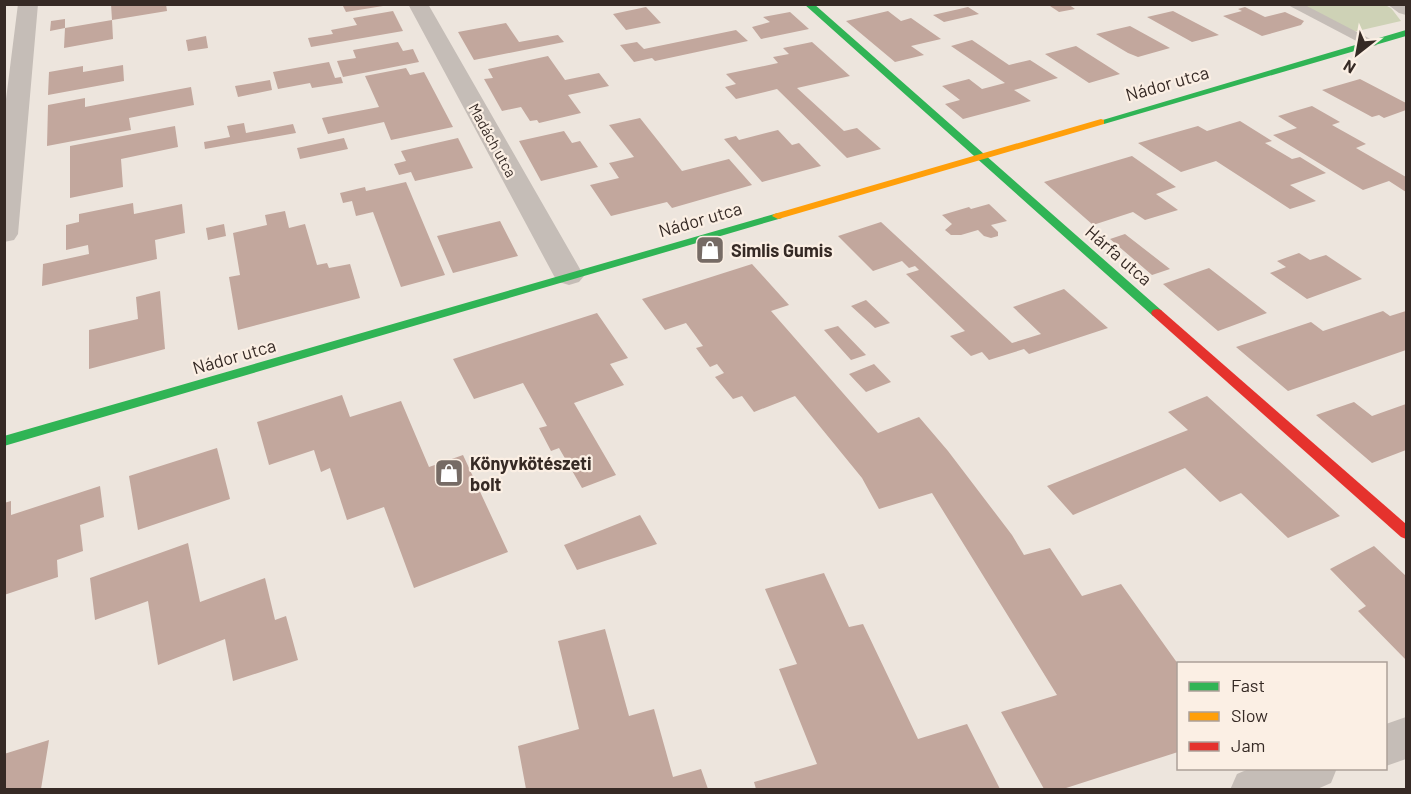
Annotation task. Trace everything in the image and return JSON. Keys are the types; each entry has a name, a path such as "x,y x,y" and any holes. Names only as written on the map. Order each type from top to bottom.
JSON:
{"street":[{"path":"4,234 28,4"},
{"name":"Madách utca","path":"418,4 569,276"},
{"name":"Hárfa utca","path":"808,4 1407,533"},
{"path":"1398,4 1407,9"},
{"name":"Nádor utca","path":"4,441 1407,33"},
{"path":"1387,745 1407,738"},
{"path":"1253,789 1309,770"}],"lane":[{"path":"1292,4 1371,42"}],"green space":[{"path":"1298,5 1385,5 1391,8 1401,21 1353,32"}],"building":[{"path":"111,4 166,4 167,11 112,20"},
{"path":"342,4 383,4 383,6 346,12"},
{"path":"1047,4 1068,4 1075,9 1059,12"},
{"path":"646,7 661,23 626,30 613,14"},
{"path":"968,7 979,14 944,22 933,15"},
{"path":"1245,7 1265,17 1285,12 1304,21 1301,25 1262,36 1223,16 1242,11 1238,9"},
{"path":"393,11 403,31 311,47 308,38 333,34 331,30 357,25 353,18"},
{"path":"888,11 901,21 911,18 941,39 911,46 924,55 895,62 846,21"},
{"path":"1173,11 1219,35 1192,42 1147,17"},
{"path":"790,12 809,29 761,39 752,27 770,22 763,17"},
{"path":"65,19 65,28 50,31 51,21"},
{"path":"112,20 113,39 64,48 65,28"},
{"path":"506,23 519,42 558,35 564,42 474,60 458,32"},
{"path":"1130,26 1170,48 1138,57 1096,34"},
{"path":"736,30 748,41 655,61 652,58 634,62 620,45 637,42 644,49"},
{"path":"206,36 208,48 188,51 186,40"},
{"path":"972,40 1009,65 1030,60 1058,78 1014,90 1031,101 963,119 945,104 960,100 942,86 969,79 982,89 1005,83 951,46"},
{"path":"398,42 403,51 413,49 419,62 343,77 337,61 356,58 353,50"},
{"path":"812,42 850,76 797,88 844,131 857,128 881,149 847,158 777,89 736,99 725,87 736,84 726,74 778,63 773,57 789,54 783,48"},
{"path":"1076,46 1120,74 1089,83 1045,54"},
{"path":"548,56 565,80 599,73 609,86 568,95 581,113 539,123 537,120 530,121 521,107 502,111 484,79 493,78 488,69"},
{"path":"329,62 335,78 341,77 343,83 312,88 310,83 278,89 273,72"},
{"path":"123,65 124,81 48,95 49,72 83,66 83,72"},
{"path":"406,68 410,75 424,72 453,127 391,140 384,122 328,134 322,118 379,107 365,76"},
{"path":"1360,79 1406,103 1406,110 1384,118 1379,115 1372,117 1322,90"},
{"path":"270,80 272,90 238,97 235,86"},
{"path":"191,87 194,105 129,118 131,130 47,146 48,105 85,98 85,107"},
{"path":"1312,106 1340,122 1332,125 1366,144 1356,148 1406,177 1406,192 1389,181 1363,190 1273,135 1297,128 1278,116"},
{"path":"640,118 682,171 729,159 752,185 672,208 667,202 611,216 590,185 619,178 609,163 634,157 609,125"},
{"path":"1240,121 1272,141 1265,143 1292,159 1300,157 1326,173 1290,185 1316,201 1290,209 1216,161 1181,172 1138,143 1198,126 1207,131"},
{"path":"244,123 246,133 293,124 296,133 205,149 204,142 230,137 227,126"},
{"path":"175,126 178,147 121,159 123,187 70,198 70,146"},
{"path":"778,130 792,145 799,143 821,166 762,182 724,139 736,136 739,140"},
{"path":"564,131 572,143 580,141 598,167 541,181 519,141"},
{"path":"344,138 348,149 300,159 297,148"},
{"path":"458,138 473,168 415,181 411,172 399,175 394,164 406,161 401,151"},
{"path":"1132,156 1176,187 1156,194 1178,210 1145,220 1133,212 1093,225 1044,182"},
{"path":"406,182 445,275 401,287 373,212 356,216 352,201 343,203 340,193 365,187 366,191"},
{"path":"133,203 134,214 182,204 185,233 155,240 157,259 42,286 43,264 89,254 88,245 66,250 66,225 79,222 79,214"},
{"path":"989,204 1007,221 991,225 998,232 998,236 991,238 984,236 978,230 961,235 951,235 945,230 952,224 942,215"},
{"path":"285,211 289,228 305,224 317,265 327,263 329,268 350,264 360,298 238,330 229,277 240,275 233,233 267,225 265,215"},
{"path":"500,221 518,256 453,273 437,236"},
{"path":"881,222 1012,343 1041,334 1013,307 1064,289 1108,328 1029,354 1024,349 989,360 982,352 971,356 950,336 965,331 906,274 919,270 915,266 909,268 902,261 873,271 838,236"},
{"path":"224,224 226,236 208,240 206,228"},
{"path":"1125,234 1170,269 1152,275 1110,239"},
{"path":"1299,253 1310,260 1326,255 1362,279 1307,299 1270,273 1286,267 1277,261"},
{"path":"752,264 789,305 771,311 878,433 919,417 1012,535 1024,555 1050,548 1082,596 1121,584 1177,663 1177,752 1063,789 1044,789 1001,712 1057,695 932,493 879,509 862,478 795,396 754,412 742,396 733,399 715,377 724,373 717,364 710,367 696,348 703,346 686,323 665,330 642,299"},
{"path":"1209,268 1267,313 1218,331 1163,284"},
{"path":"160,291 165,349 89,369 89,330 138,319 136,297"},
{"path":"866,300 890,323 875,328 851,306"},
{"path":"1383,311 1390,316 1406,311 1406,350 1288,391 1236,347 1311,322 1323,331"},
{"path":"597,313 628,358 610,364 624,385 574,403 616,475 582,488 559,448 551,451 539,428 547,426 523,383 474,399 453,359"},
{"path":"838,326 866,355 851,360 824,330"},
{"path":"874,364 891,382 866,392 849,374"},
{"path":"342,395 350,417 401,401 429,467 463,455 508,552 414,588 384,507 347,520 330,468 321,472 314,450 269,465 257,422"},
{"path":"1207,396 1340,516 1288,538 1241,493 1220,502 1185,468 1073,515 1047,486 1188,430 1168,412"},
{"path":"1354,402 1372,416 1406,404 1406,450 1372,463 1316,415"},
{"path":"217,448 230,499 138,530 129,476"},
{"path":"100,486 104,517 80,525 83,551 57,560 58,577 4,595 4,503 11,501 11,515"},
{"path":"640,515 657,544 577,570 564,545"},
{"path":"188,543 200,602 265,578 275,620 286,616 298,660 233,681 225,639 158,665 148,601 95,620 90,578"},
{"path":"1374,546 1406,576 1406,660 1358,611 1366,606 1330,569"},
{"path":"824,573 849,627 863,624 918,739 967,724 1000,789 756,789 754,782 817,764 779,669 797,664 765,589"},
{"path":"605,629 629,716 654,709 673,777 701,769 708,789 526,789 518,746 579,729 558,641"},
{"path":"49,740 41,789 4,789 4,754"}],"traffic: fast":[{"path":"808,4 1157,313"},
{"path":"1101,122 1406,33"},
{"path":"4,441 778,216"}],"traffic: slow":[{"path":"778,216 1101,122"}],"traffic: jam":[{"path":"1157,313 1406,533"}],"place":[{"name":"Simlis Gumis","path":"710,250"},
{"name":"Könyvkötészeti bolt","path":"449,473"}]}
